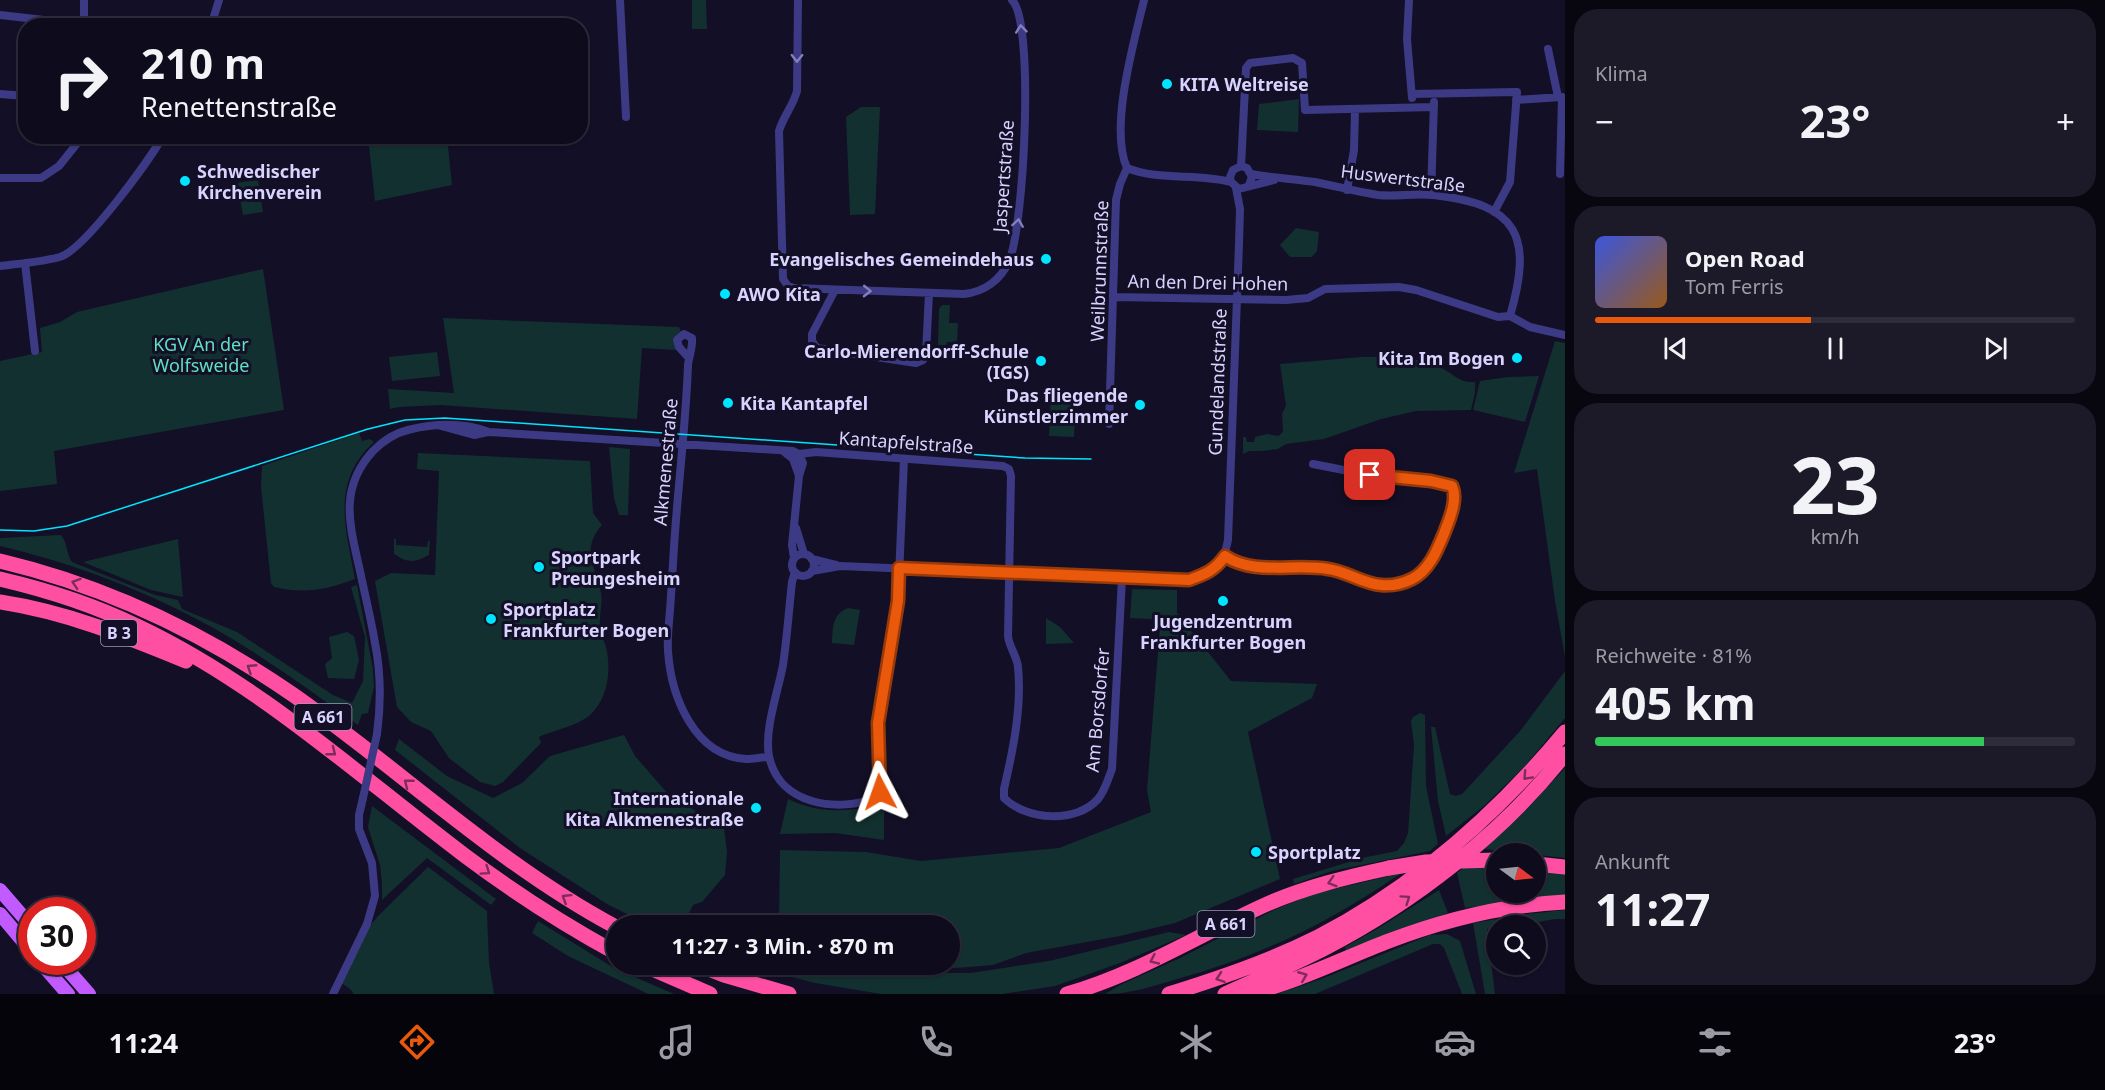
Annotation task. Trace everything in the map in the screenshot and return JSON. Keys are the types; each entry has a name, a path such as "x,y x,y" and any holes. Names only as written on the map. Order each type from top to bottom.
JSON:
{"highway":[{"name":"A 661","path":"0,561 92,588 149,612 218,646 293,695 542,883 606,922"},
{"name":"A 661","path":"0,579 65,597 137,626 181,649 233,681 317,740 465,856 547,913 606,948"},
{"name":"B 3","path":"0,602 103,627 233,681"},
{"name":"A 661","path":"1459,850 1565,732"},
{"name":"A 661","path":"1169,994 1244,969 1315,938 1437,867 1459,850 1498,826 1565,754"},
{"name":"A 661","path":"1067,994 1125,974 1225,924 1293,894 1341,879 1389,868 1426,862 1486,860"},
{"path":"1546,865 1565,867"},
{"name":"A 661","path":"1225,994 1290,965 1359,929 1405,900 1437,867"},
{"path":"1248,994 1289,982 1384,943 1449,921 1487,912 1565,902"},
{"path":"666,975 710,994"},
{"path":"724,975 789,994"}],"main road":[{"path":"0,890 18,911"},
{"path":"0,915 18,935"},
{"path":"51,975 68,994"},
{"path":"72,975 89,994"}],"street":[{"path":"84,0 84,18"},
{"path":"214,18 219,0"},
{"path":"620,0 626,117"},
{"name":"Jaspertstraße","path":"798,0 797,91 795,101 781,123 779,131 783,279 788,286 794,288 964,294 981,291 998,278 1013,250 1019,217 1023,174 1024,83 1020,19 1017,4 1012,0"},
{"path":"1127,168 1120,145 1123,106 1129,65 1144,0"},
{"path":"1409,0 1407,39 1412,107"},
{"path":"0,15 28,18"},
{"path":"1548,49 1561,97 1560,174"},
{"path":"1241,166 1246,68 1250,63 1293,58 1302,63 1305,110 1434,107"},
{"path":"1412,94 1517,92 1510,182 1494,212"},
{"path":"0,94 18,95"},
{"path":"1431,195 1434,94"},
{"path":"1516,100 1561,97"},
{"path":"1347,189 1354,150 1356,110"},
{"path":"0,178 41,178 60,166 77,144"},
{"path":"0,266 62,256 80,242 133,182 158,144"},
{"path":"1241,166 1247,168 1252,179 1240,186 1232,172 1241,166"},
{"name":"Huswertstraße","path":"1127,168 1141,173 1199,176 1232,172"},
{"name":"Weilbrunnstraße","path":"1109,424 1116,200 1127,168"},
{"name":"Huswertstraße","path":"1251,174 1306,181 1380,195 1431,195 1478,204 1494,212 1512,227 1521,255 1520,273 1510,316"},
{"name":"Huswertstraße","path":"1199,176 1240,186 1277,179"},
{"name":"Gundelandstraße","path":"1225,556 1228,540 1240,186"},
{"path":"25,263 34,351"},
{"name":"An den Drei Hohen","path":"1114,297 1286,300 1308,298 1325,289 1399,287 1416,290 1498,317 1510,316"},
{"path":"835,290 812,334 812,341 817,348 916,363 923,360 926,354 929,293"},
{"path":"1510,316 1530,327 1565,335"},
{"name":"Alkmenestraße","path":"689,358 668,637 674,686 688,721 709,745 726,755 747,759 769,756"},
{"name":"Kantapfelstraße","path":"333,994 367,924 375,896 372,863 359,822 377,734 378,661 349,512 351,494 360,467 384,441 403,431 451,423 473,426 489,432 1003,466 1009,469 1011,476 1008,572"},
{"path":"783,451 793,459 799,476"},
{"path":"799,454 803,463 799,476 792,567 799,574"},
{"path":"799,574 790,600 783,661 769,729 769,756 779,779 789,790 806,801 824,804 850,803 879,797 878,723 898,601 904,459"},
{"path":"799,574 840,566 1189,580 1209,573 1225,556 1244,566 1331,569 1378,585 1394,585 1413,579 1426,569 1447,525 1454,501 1452,486 1431,481 1370,475 1313,464"},
{"path":"794,524 804,554 812,559 840,566"},
{"path":"794,558 804,554"},
{"path":"812,559 814,567 812,571"},
{"name":"Am Borsdorfer","path":"1008,572 1008,636 1009,645 1018,664 1019,677 1016,728 1004,798 1011,804 1035,813 1055,817 1084,810 1098,799 1106,787 1112,770 1122,578"}],"green space":[{"path":"692,0 706,0 707,29 692,29"},
{"path":"1299,99 1298,132 1257,130 1259,104"},
{"path":"861,107 880,107 875,214 850,215 846,117"},
{"path":"369,144 448,144 452,185 375,201"},
{"path":"258,180 263,212 243,215 237,183"},
{"path":"1296,228 1319,232 1317,251 1312,257 1290,257 1280,245"},
{"name":"KGV An der Wolfsweide","path":"263,269 284,410 54,451 57,484 0,491 0,361 42,352 40,328 60,322 77,312"},
{"path":"942,305 950,305 949,323 958,323 957,342 938,345 939,309"},
{"path":"443,318 679,327 681,332 675,340 676,350 642,348 637,419 440,405 390,409 388,389 454,393"},
{"path":"1555,341 1565,343 1565,657 1537,469 1514,473"},
{"path":"437,352 440,376 392,381 389,357"},
{"path":"1361,357 1422,361 1441,368 1460,380 1475,382 1471,410 1416,411 1381,419 1324,439 1286,444 1278,449 1249,451 1243,454 1243,437 1246,437 1247,442 1254,442 1255,437 1267,434 1278,436 1283,432 1282,414 1286,406 1280,364"},
{"path":"1539,376 1525,422 1473,410 1480,381"},
{"path":"1051,395 1076,396 1074,437 1049,436"},
{"path":"359,433 362,441 370,439 374,442 360,457 351,473 346,490 345,524 355,579 315,590 274,587 271,583 261,487 262,466"},
{"path":"609,447 630,449 628,515 619,515 614,498"},
{"name":"Sportplatz Frankfurter Bogen","path":"418,453 590,461 593,513 602,525 592,542 591,558 602,601 600,629 608,660 605,692 598,706 588,717 539,737 541,743 503,782 495,786 480,782 449,758 431,731 411,722 397,707 375,581 391,573 435,575 439,471 417,469"},
{"path":"61,535 72,562 155,595 178,600 182,609 237,632 333,695 352,703 363,681 365,637 351,587 357,585 373,669 374,687 368,713 362,714 358,725 253,652 192,616 166,604 84,570 0,546 0,538"},
{"path":"178,539 183,597 151,590 83,562"},
{"path":"394,539 396,539 396,545 427,547 430,541 429,555 415,561 403,559 394,554"},
{"path":"1132,589 1177,590 1177,613 1231,681 1317,684 1312,698 1248,732 1280,879 1175,923 1120,936 1026,953 993,965 960,968 960,915 779,915 780,850 866,852 921,861 1059,848 1151,812 1147,790 1160,626 1151,619 1130,618"},
{"path":"848,608 860,610 854,645 832,643 836,618"},
{"path":"1046,618 1060,627 1074,643 1046,644"},
{"path":"347,632 354,636 359,660 354,679 328,678 325,664 332,658 329,637"},
{"path":"1565,671 1565,718 1524,767 1484,806 1446,836 1438,801 1431,727 1435,727 1450,794 1456,796 1462,794 1521,730"},
{"path":"1420,713 1425,715 1426,786 1438,844 1430,851 1332,871 1294,884 1293,879 1362,858 1397,851 1404,843 1408,833 1414,745 1411,721"},
{"path":"624,735 635,756 669,795 724,828 727,852 725,875 702,902 693,905 689,913 694,915 629,915 607,904 520,848 395,750 399,739 447,776 493,798 522,783 550,756"},
{"path":"1565,768 1565,858 1546,856 1546,843 1490,843 1524,812"},
{"path":"788,799 824,810 884,807 884,840 835,833 780,834"},
{"path":"372,806 496,899 491,905 427,858 382,900 380,865 368,827"},
{"path":"1465,866 1486,867 1486,903 1503,903 1465,908 1457,873"},
{"path":"428,867 487,911 489,963 494,994 354,994 341,983 369,927"},
{"path":"1546,871 1565,874 1565,895 1546,897"},
{"path":"1402,873 1328,919 1257,952 1151,987 1124,993 1105,994 1274,910 1313,894"},
{"path":"1439,890 1448,913 1399,929 1346,953 1345,947"},
{"path":"1565,910 1565,919 1546,921 1546,915 1521,915"},
{"path":"538,921 606,963 606,974 568,956 532,933"},
{"path":"1486,921 1486,975 1493,975 1495,994 1485,994 1473,923"},
{"path":"1169,932 1186,935 1120,963 1055,986 1002,994 881,994 815,983 784,975 960,975 960,973 1049,961"},
{"path":"1447,934 1460,941 1476,994 1462,994 1444,948 1440,944 1433,944 1315,994 1277,994 1321,979 1430,935"},
{"path":"608,975 630,975 674,994 648,994"}],"tram line":[{"path":"0,530 34,531 67,526 368,429 405,420 445,418 1025,458 1091,459"}],"place":[{"name":"KITA Weltreise","path":"1167,84"},
{"name":"Schwedischer Kirchenverein","path":"185,181"},
{"name":"Evangelisches Gemeindehaus","path":"1046,259"},
{"name":"AWO Kita","path":"725,294"},
{"name":"Kita Im Bogen","path":"1517,358"},
{"name":"Carlo-Mierendorff-Schule (IGS)","path":"1041,361"},
{"name":"Kita Kantapfel","path":"728,403"},
{"name":"Das fliegende Künstlerzimmer","path":"1140,405"},
{"name":"Sportpark Preungesheim","path":"539,567"},
{"name":"Jugendzentrum Frankfurter Bogen","path":"1223,601"},
{"name":"Sportplatz Frankfurter Bogen","path":"491,619"},
{"name":"Internationale Kita Alkmenestraße","path":"756,808"},
{"name":"Sportplatz","path":"1256,852"}],"route":[{"path":"880,792 878,749 880,699 898,601 899,568 1189,580 1209,573 1225,556 1244,566 1318,567 1331,569 1378,585 1394,585 1413,579 1426,569 1447,525 1454,501 1454,491 1452,486 1431,481 1370,475"}]}
